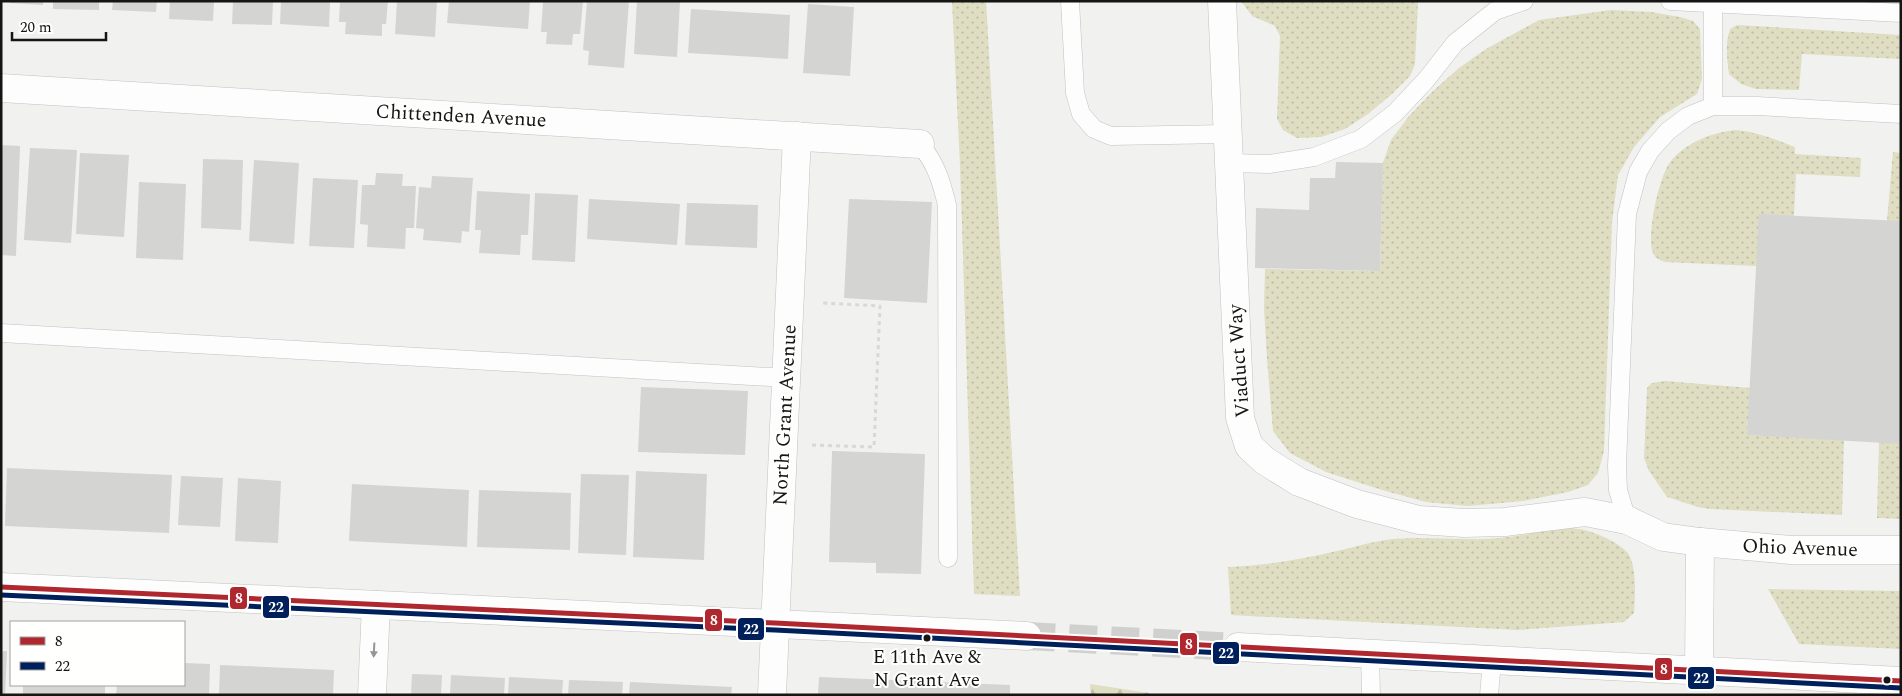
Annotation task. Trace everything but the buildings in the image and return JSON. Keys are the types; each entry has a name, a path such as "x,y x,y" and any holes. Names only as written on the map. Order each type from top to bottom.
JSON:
{"street":[{"name":"Viaduct Way","path":"1222,1 1240,418 1249,446 1264,461 1300,482 1357,504 1420,520 1464,523 1505,522 1585,512 1626,520 1663,537 1700,542"},
{"name":"Chittenden Avenue","path":"1,88 920,144"},
{"name":"North Grant Avenue","path":"772,695 797,136"},
{"path":"1699,672 1700,542"},
{"name":"Ohio Avenue","path":"1700,542 1791,550 1901,550"},
{"path":"1,587 1027,636"},
{"path":"372,695 376,605"},
{"path":"1238,647 1699,672 1820,686 1901,681"}],"lane":[{"path":"1070,1 1075,93 1081,114 1094,129 1111,136 1228,134"},
{"path":"1229,163 1268,164 1314,157 1361,139 1395,113 1426,80 1455,43 1495,11 1524,1"},
{"path":"1670,1 1901,13"},
{"path":"1713,2 1713,106"},
{"path":"1626,520 1618,490 1616,466 1626,214 1638,172 1650,151 1668,131 1688,116 1713,106 1757,106 1901,114"},
{"path":"920,144 932,158 940,176 947,205 948,558"},
{"path":"1,333 786,378"},
{"path":"1370,654 1370,695"},
{"path":"1488,695 1492,660"}],"path":[{"path":"807,444 874,447 880,306 823,303"}],"green space":[{"path":"952,1 986,1 1020,596 974,594 960,165"},
{"path":"1241,1 1418,1 1415,64 1410,76 1392,94 1368,114 1345,129 1321,137 1297,138 1283,130 1277,119 1280,36 1275,26 1252,16"},
{"path":"1611,10 1651,12 1693,21 1700,29 1702,79 1697,94 1660,117 1634,147 1618,175 1612,222 1604,451 1598,473 1588,485 1568,492 1523,501 1468,506 1426,502 1382,490 1326,472 1290,453 1273,431 1264,308 1265,269 1380,271 1383,163 1391,140 1409,116 1459,68 1486,49 1539,20"},
{"path":"1737,25 1901,35 1901,59 1802,54 1799,90 1756,89 1741,84 1729,74 1727,40 1730,29"},
{"path":"1735,130 1758,134 1795,147 1795,154 1861,158 1860,177 1796,174 1794,216 1756,266 1665,262 1658,259 1653,253 1651,245 1652,221 1658,192 1666,168 1677,154 1692,144 1717,133"},
{"path":"1893,152 1901,153 1901,221 1887,221"},
{"path":"1665,381 1750,388 1747,435 1844,440 1842,515 1710,509 1667,497 1649,471 1644,458 1647,388 1652,383"},
{"path":"1879,442 1901,444 1901,519 1877,518"},
{"path":"1554,527 1575,528 1598,535 1620,546 1629,555 1632,561 1634,576 1634,613 1624,622 1518,630 1231,615 1228,567 1297,559 1393,539 1501,538 1533,533"},
{"path":"1768,589 1901,591 1901,649 1799,644"},
{"path":"1090,684 1149,693 1149,695 1091,695"}],"tunnel":[{"path":"1027,636 1238,647"}],"transit line":[{"name":"8","path":"1,587 775,623 1901,681"},
{"name":"22","path":"1,595 775,630 1901,688"}],"place":[{"name":"E 11th Ave & N Grant Ave","path":"927,638"}]}
